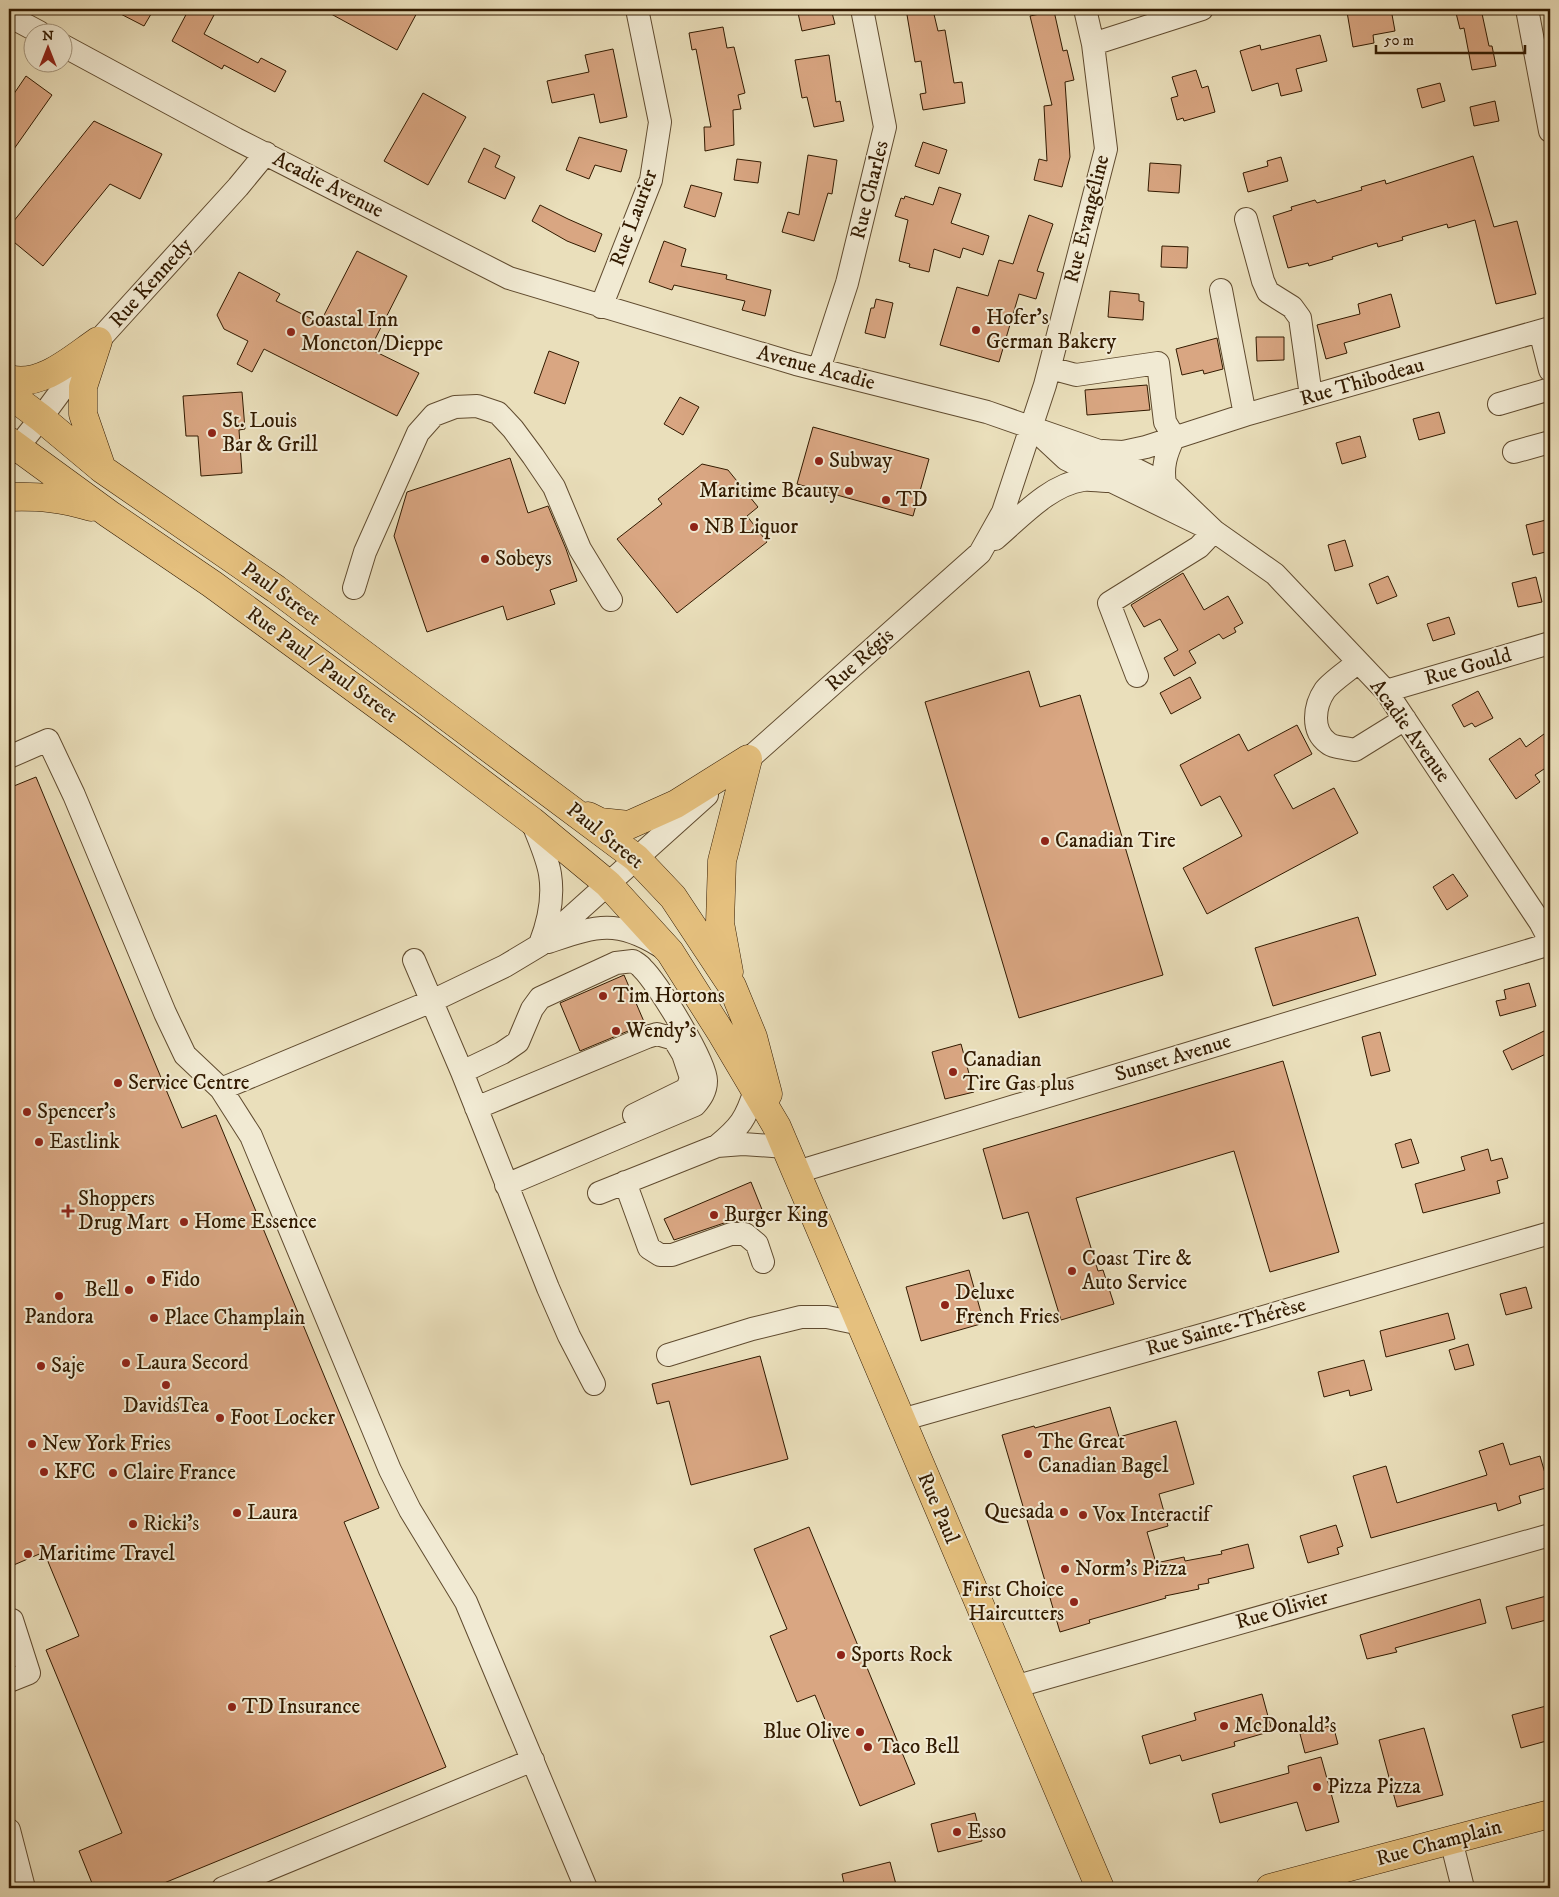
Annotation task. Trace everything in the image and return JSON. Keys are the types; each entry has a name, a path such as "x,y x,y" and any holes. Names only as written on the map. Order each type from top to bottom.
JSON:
{"main road":[{"path":"9,379 18,382 38,378 56,370 98,341"},
{"path":"98,341 83,387 82,414 102,469"},
{"name":"Paul Street","path":"9,394 42,418 102,469 276,589 636,858 673,897 732,986 753,1037 781,1137"},
{"path":"12,448 109,514"},
{"path":"9,497 29,496 67,499 109,514"},
{"name":"Rue Paul / Paul Street","path":"109,514 228,596 532,821"},
{"path":"570,808 600,822 629,825 676,804 748,759"},
{"path":"732,986 720,923 722,860 748,759"},
{"name":"Paul Street","path":"532,821 608,884 670,952 722,1034 781,1137"},
{"name":"Rue Paul","path":"781,1137 1100,1888"},
{"name":"Rue Champlain","path":"1270,1888 1550,1814"}],"street":[{"name":"Rue Laurier","path":"600,307 651,180 660,122 637,9"},
{"name":"Rue Charles","path":"819,369 847,283 885,128 862,9"},
{"name":"Rue Evangéline","path":"1031,427 1050,368 1106,149 1093,44 1085,9"},
{"path":"1093,44 1202,9"},
{"path":"1527,9 1550,132"},
{"path":"9,16 22,23"},
{"name":"Acadie Avenue","path":"72,50 236,139 509,278 600,307"},
{"name":"Rue Kennedy","path":"12,448 42,418 98,341 238,187 266,153"},
{"path":"1246,219 1263,281 1268,292 1292,307 1300,318 1304,334 1311,396"},
{"path":"1221,290 1245,415"},
{"name":"Avenue Acadie","path":"600,307 819,369 987,412 1031,427"},
{"path":"1545,330 1550,370"},
{"name":"Rue Thibodeau","path":"1099,451 1130,450 1146,447 1245,415 1545,330"},
{"path":"1050,368 1076,375 1158,363 1165,422 1174,437 1165,457 1163,472 1165,484"},
{"path":"1499,404 1550,389"},
{"path":"354,588 365,552 418,432 434,415 454,406 476,406 498,413 513,429 533,456 554,487 580,549 611,600"},
{"name":"Acadie Avenue","path":"1031,427 1099,451 1165,484 1214,531 1275,574 1386,692 1548,931"},
{"name":"Acadie Avenue","path":"1031,427 1066,459 1214,531"},
{"name":"Rue Régis","path":"540,944 980,553 1003,512 1031,427"},
{"path":"1514,452 1550,442"},
{"path":"980,553 1053,491 1083,480 1111,482"},
{"path":"1137,676 1109,603 1199,547 1214,531"},
{"name":"Rue Gould","path":"1386,692 1550,643"},
{"path":"1358,662 1326,689 1318,705 1316,721 1320,735 1329,744 1355,750 1405,718"},
{"path":"9,757 48,740 74,795 185,1055 221,1090 251,1136 390,1470 410,1510 466,1602 586,1888"},
{"path":"532,821 550,873 549,921 540,944"},
{"path":"221,1090 432,1001 505,966 540,944 592,928 621,929 643,935 670,952"},
{"name":"Sunset Avenue","path":"797,1172 1548,931"},
{"path":"414,960 462,1072 552,1296 569,1336 594,1384"},
{"path":"462,1072 502,1053 518,1042 532,1009 540,998 616,963 633,961 642,967 667,1002 688,1037 706,1080 703,1096 695,1105 504,1178"},
{"path":"476,1108 657,1034 674,1039 683,1054 691,1078 687,1089 504,1178"},
{"path":"717,1146 737,1130 749,1110 755,1090"},
{"path":"599,1193 717,1146 743,1144 781,1137"},
{"path":"625,1182 649,1248 660,1255 672,1255 731,1234 745,1234 757,1244 764,1262"},
{"name":"Rue Sainte-Thérèse","path":"901,1420 1212,1332 1550,1233"},
{"path":"668,1355 752,1329 801,1317 827,1317 861,1324"},
{"name":"Rue Olivier","path":"1014,1687 1550,1535"},
{"path":"9,1621 12,1620 29,1673 9,1681"},
{"path":"223,1888 533,1760"},
{"path":"9,1830 24,1888"},
{"path":"1451,1840 1463,1888"}],"building":[{"path":"111,9 154,9 144,26"},
{"path":"189,9 201,9 214,15 204,34 258,63 261,58 286,71 275,92 224,65 222,69 172,41"},
{"path":"322,9 419,9 397,50"},
{"path":"817,9 831,9 835,24 802,31 798,13"},
{"path":"906,9 933,10 938,31 945,30 954,83 962,82 965,103 923,110 920,94 926,93 921,61 915,62"},
{"path":"1368,9 1391,9 1395,31 1373,35 1374,43 1353,47 1347,12"},
{"path":"1455,9 1481,9 1489,46 1492,46 1496,66 1472,70 1464,28 1460,29"},
{"path":"1054,11 1063,51 1067,50 1074,80 1065,82 1070,157 1062,187 1034,180 1039,159 1047,161 1044,106 1052,105 1030,16"},
{"path":"723,27 727,48 734,47 745,93 738,95 741,109 733,110 734,145 705,151 704,127 711,127 696,49 692,50 689,33"},
{"path":"1320,35 1327,61 1296,69 1302,91 1281,96 1278,83 1252,91 1240,51 1260,45 1261,50"},
{"path":"613,49 627,117 600,123 594,94 552,103 547,81 589,72 585,55"},
{"path":"829,55 836,102 840,101 844,121 814,127 807,97 802,98 795,60"},
{"path":"1196,70 1202,88 1208,86 1215,112 1184,121 1183,118 1177,120 1171,98 1178,96 1172,77"},
{"path":"26,76 52,95 9,156 9,101"},
{"path":"1440,83 1445,101 1422,108 1417,89"},
{"path":"423,93 466,117 428,185 384,161"},
{"path":"1495,101 1499,121 1474,126 1470,107"},
{"path":"94,121 162,154 140,199 110,184 43,266 9,238 9,227"},
{"path":"579,137 627,150 621,172 595,165 589,179 566,170"},
{"path":"923,142 947,150 939,174 915,166"},
{"path":"484,148 500,156 495,167 515,177 505,199 468,182"},
{"path":"808,155 837,160 832,194 828,193 814,241 782,232 788,212 799,215"},
{"path":"1473,156 1494,227 1517,221 1536,294 1496,304 1475,220 1448,228 1447,224 1402,237 1403,240 1378,247 1377,243 1309,266 1308,263 1288,268 1273,216 1292,210 1291,207 1315,200 1317,203 1362,190 1361,187 1385,180 1386,184"},
{"path":"1281,157 1288,181 1248,192 1243,173 1268,166 1267,161"},
{"path":"737,159 761,162 758,183 734,180"},
{"path":"1150,163 1181,165 1179,193 1148,191"},
{"path":"691,185 722,193 715,217 684,207"},
{"path":"939,187 961,194 951,223 989,236 983,255 963,248 960,258 934,249 929,272 909,267 910,264 899,261 908,220 895,216 901,198 904,199 905,196 933,205"},
{"path":"540,205 602,234 595,252 567,241 532,221"},
{"path":"1029,215 1053,224 1037,271 1044,273 1036,299 1019,294 999,362 940,345 957,287 988,296 999,260 1013,264"},
{"path":"664,241 686,249 681,266 727,275 726,279 771,290 765,316 742,310 745,301 674,285 672,290 649,282"},
{"path":"1162,246 1188,247 1187,268 1161,267"},
{"name":"Coastal Inn Moncton/Dieppe","path":"357,251 407,276 370,349 419,373 397,416 264,349 252,372 237,364 248,341 224,329 217,315 239,272 280,294 276,301 320,323"},
{"path":"1110,291 1139,294 1139,301 1144,302 1143,320 1108,317"},
{"path":"1391,294 1400,327 1344,343 1347,353 1326,359 1317,325 1360,314 1358,304"},
{"path":"876,299 893,303 885,338 865,333 871,308 874,308"},
{"path":"1256,337 1284,337 1284,360 1257,361"},
{"path":"1217,338 1223,369 1204,374 1203,370 1182,375 1176,349"},
{"path":"549,351 579,362 565,404 534,393"},
{"path":"1147,385 1150,410 1087,415 1085,390"},
{"name":"St. Louis Bar & Grill","path":"242,392 245,429 239,430 242,473 201,476 198,436 186,436 183,396"},
{"path":"680,397 699,407 683,435 664,424"},
{"path":"1439,412 1445,433 1419,440 1413,419"},
{"path":"813,427 929,459 913,516 797,484"},
{"path":"1360,436 1366,457 1342,464 1336,443"},
{"name":"Sobeys","path":"510,458 528,513 548,506 577,581 550,590 555,604 507,620 503,606 427,632 394,536 407,492"},
{"name":"NB Liquor","path":"702,464 728,470 758,507 747,516 767,542 677,613 617,539 662,504 658,499"},
{"path":"1550,519 1550,551 1533,555 1526,525"},
{"path":"1345,540 1353,566 1335,571 1328,545"},
{"path":"1183,573 1204,610 1228,596 1243,623 1234,628 1236,632 1223,639 1219,634 1189,651 1196,663 1174,676 1164,658 1178,650 1160,619 1144,627 1131,605"},
{"path":"1388,576 1397,596 1377,604 1369,584"},
{"path":"1536,577 1542,602 1518,607 1512,583"},
{"path":"1449,617 1455,634 1433,641 1427,624"},
{"name":"Canadian Tire","path":"1029,671 1040,707 1080,695 1163,975 1019,1018 925,702"},
{"path":"1190,677 1201,698 1171,714 1160,693"},
{"path":"1478,691 1493,718 1475,727 1472,723 1464,727 1452,705"},
{"path":"1297,725 1312,754 1274,775 1293,809 1334,788 1358,833 1207,914 1183,868 1242,836 1220,796 1201,806 1180,765 1239,734 1248,751"},
{"path":"1544,734 1550,743 1550,765 1535,775 1540,782 1516,799 1489,759 1520,738 1526,747"},
{"name":"Place Champlain","path":"36,777 182,1128 216,1115 379,1508 344,1522 446,1767 152,1888 94,1888 79,1851 122,1833 46,1650 79,1636 44,1552 9,1567 9,788"},
{"path":"1453,874 1468,896 1447,910 1433,887"},
{"path":"1358,917 1376,975 1273,1006 1255,948"},
{"path":"624,975 645,1024 580,1051 560,1003"},
{"path":"1529,983 1536,1006 1500,1016 1496,1001 1506,999 1504,990"},
{"path":"1544,1031 1550,1044 1550,1052 1512,1070 1503,1051"},
{"path":"1380,1032 1390,1071 1371,1076 1362,1037"},
{"name":"Canadian Tire Gas plus","path":"961,1044 974,1092 945,1099 932,1052"},
{"path":"1283,1061 1339,1252 1270,1272 1234,1151 1076,1198 1098,1271 1103,1270 1114,1304 1061,1320 1028,1212 1003,1219 983,1149"},
{"path":"1411,1139 1419,1163 1402,1168 1395,1144"},
{"path":"1488,1149 1491,1161 1502,1158 1508,1178 1497,1181 1500,1193 1423,1213 1415,1184 1465,1170 1461,1157"},
{"name":"Burger King","path":"751,1182 763,1212 742,1221 727,1222 674,1240 664,1219"},
{"name":"Deluxe French Fries","path":"969,1270 984,1323 921,1341 906,1287"},
{"path":"1526,1287 1532,1308 1506,1315 1500,1294"},
{"path":"1448,1313 1455,1339 1386,1357 1380,1331"},
{"path":"1468,1344 1474,1365 1455,1370 1449,1350"},
{"path":"760,1356 788,1459 691,1485 669,1401 657,1404 652,1384"},
{"path":"1364,1360 1372,1390 1350,1396 1349,1390 1324,1397 1318,1372"},
{"name":"Vox Interactif","path":"1110,1407 1119,1437 1176,1421 1194,1484 1159,1494 1168,1526 1147,1532 1156,1563 1184,1557 1185,1561 1222,1554 1221,1551 1248,1544 1254,1568 1208,1579 1209,1583 1198,1585 1199,1589 1165,1596 1166,1598 1089,1620 1090,1623 1060,1632 1002,1435 1034,1426 1035,1428"},
{"path":"1503,1443 1510,1465 1540,1456 1549,1487 1519,1496 1521,1503 1498,1511 1496,1503 1371,1538 1353,1476 1386,1466 1397,1503 1487,1475 1479,1451"},
{"path":"1336,1525 1343,1546 1337,1548 1339,1554 1308,1563 1300,1536"},
{"path":"809,1527 915,1784 860,1806 815,1695 797,1702 770,1636 787,1629 754,1549"},
{"path":"1550,1595 1550,1619 1512,1629 1506,1607"},
{"path":"1480,1599 1486,1623 1395,1648 1397,1652 1367,1659 1360,1635"},
{"name":"McDonald's","path":"1262,1694 1272,1731 1234,1742 1235,1746 1182,1761 1180,1755 1150,1764 1142,1736 1196,1720 1194,1713"},
{"path":"1550,1705 1550,1740 1521,1748 1512,1715"},
{"path":"1333,1725 1338,1744 1305,1753 1300,1734"},
{"path":"1424,1728 1443,1795 1397,1807 1379,1740"},
{"path":"1321,1757 1339,1822 1306,1831 1297,1802 1220,1823 1212,1794 1289,1773 1288,1766"},
{"name":"Esso","path":"975,1813 982,1841 938,1852 931,1824"},
{"path":"890,1862 897,1888 845,1888 842,1874"}],"place":[{"name":"Hofer's German Bakery","path":"976,330"},
{"name":"Coastal Inn Moncton/Dieppe","path":"291,332"},
{"name":"St. Louis Bar & Grill","path":"212,433"},
{"name":"Subway","path":"819,461"},
{"name":"Maritime Beauty","path":"849,491"},
{"name":"TD","path":"886,500"},
{"name":"NB Liquor","path":"694,527"},
{"name":"Sobeys","path":"485,559"},
{"name":"Canadian Tire","path":"1045,841"},
{"name":"Tim Hortons","path":"603,996"},
{"name":"Wendy's","path":"616,1031"},
{"name":"Canadian Tire Gas plus","path":"953,1072"},
{"name":"Service Centre","path":"118,1083"},
{"name":"Spencer's","path":"27,1112"},
{"name":"Eastlink","path":"39,1142"},
{"name":"Shoppers Drug Mart","path":"68,1211"},
{"name":"Burger King","path":"714,1215"},
{"name":"Home Essence","path":"184,1222"},
{"name":"Coast Tire & Auto Service","path":"1072,1271"},
{"name":"Fido","path":"151,1280"},
{"name":"Bell","path":"129,1290"},
{"name":"Pandora","path":"59,1296"},
{"name":"Deluxe French Fries","path":"945,1305"},
{"name":"Place Champlain","path":"154,1318"},
{"name":"Laura Secord","path":"126,1363"},
{"name":"Saje","path":"41,1366"},
{"name":"DavidsTea","path":"166,1385"},
{"name":"Foot Locker","path":"220,1418"},
{"name":"New York Fries","path":"32,1444"},
{"name":"The Great Canadian Bagel","path":"1028,1454"},
{"name":"KFC","path":"44,1472"},
{"name":"Claire France","path":"113,1473"},
{"name":"Quesada","path":"1064,1512"},
{"name":"Laura","path":"237,1513"},
{"name":"Vox Interactif","path":"1083,1515"},
{"name":"Ricki's","path":"133,1524"},
{"name":"Maritime Travel","path":"28,1554"},
{"name":"Norm's Pizza","path":"1065,1569"},
{"name":"First Choice Haircutters","path":"1074,1602"},
{"name":"Sports Rock","path":"841,1655"},
{"name":"TD Insurance","path":"232,1707"},
{"name":"McDonald's","path":"1224,1726"},
{"name":"Blue Olive","path":"860,1732"},
{"name":"Taco Bell","path":"868,1747"},
{"name":"Pizza Pizza","path":"1317,1787"},
{"name":"Esso","path":"957,1832"}]}
